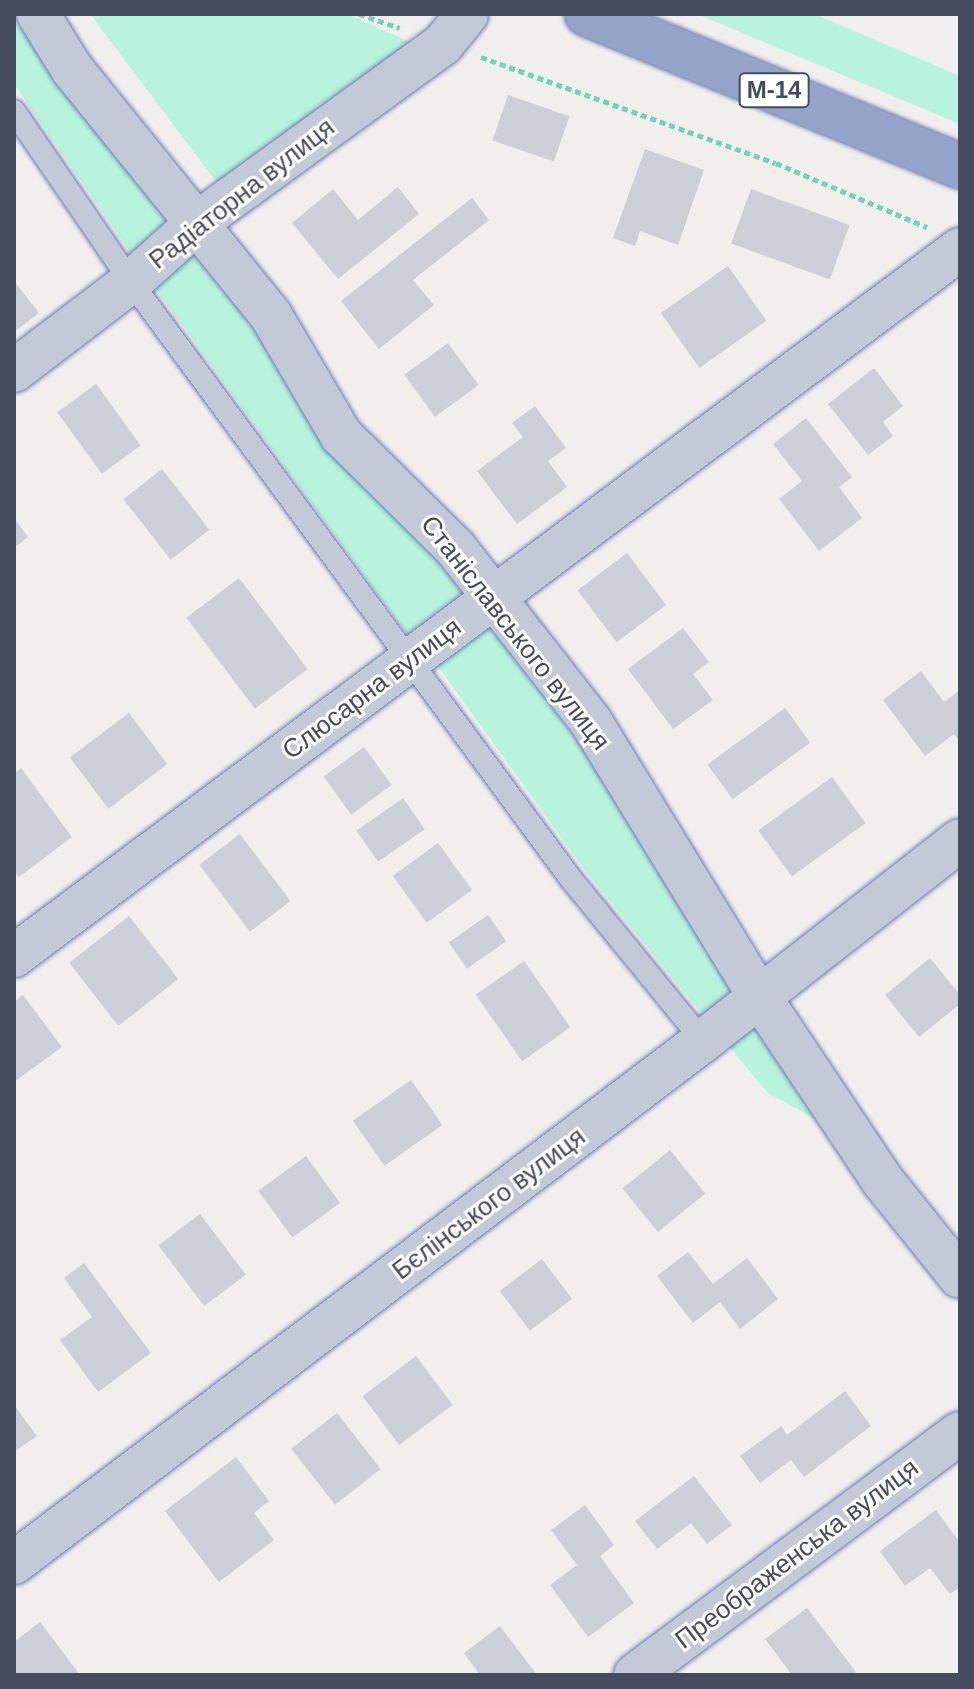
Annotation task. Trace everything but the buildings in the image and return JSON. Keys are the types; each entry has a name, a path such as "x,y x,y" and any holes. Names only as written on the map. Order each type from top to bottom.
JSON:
{"highway":[{"name":"М-14","path":"587,14 960,166"}],"street":[{"name":"Станіславського вулиця","path":"38,14 72,69 270,314 298,370 341,435 456,549 591,722 759,996 882,1180 960,1277"},
{"name":"Радіаторна вулиця","path":"14,371 131,282 198,222 455,29"},
{"name":"Слюсарна вулиця","path":"14,956 494,598 946,239"},
{"name":"Бєлінського вулиця","path":"14,1563 703,1041 960,840"},
{"name":"Преображенська вулиця","path":"635,1675 960,1433"}],"lane":[{"path":"14,111 131,282 413,658 571,879 703,1041"}],"path":[{"path":"455,29 776,163 946,239"}],"green space":[{"path":"14,14 44,14 194,215 135,259 14,84"},
{"path":"90,14 347,14 410,42 221,188"},
{"path":"697,14 814,14 960,76 960,124"},
{"path":"214,241 471,595 410,639 153,285"},
{"path":"490,621 754,983 706,1019 584,869 435,662"},
{"path":"773,1009 888,1160 768,1093 727,1044"}]}
